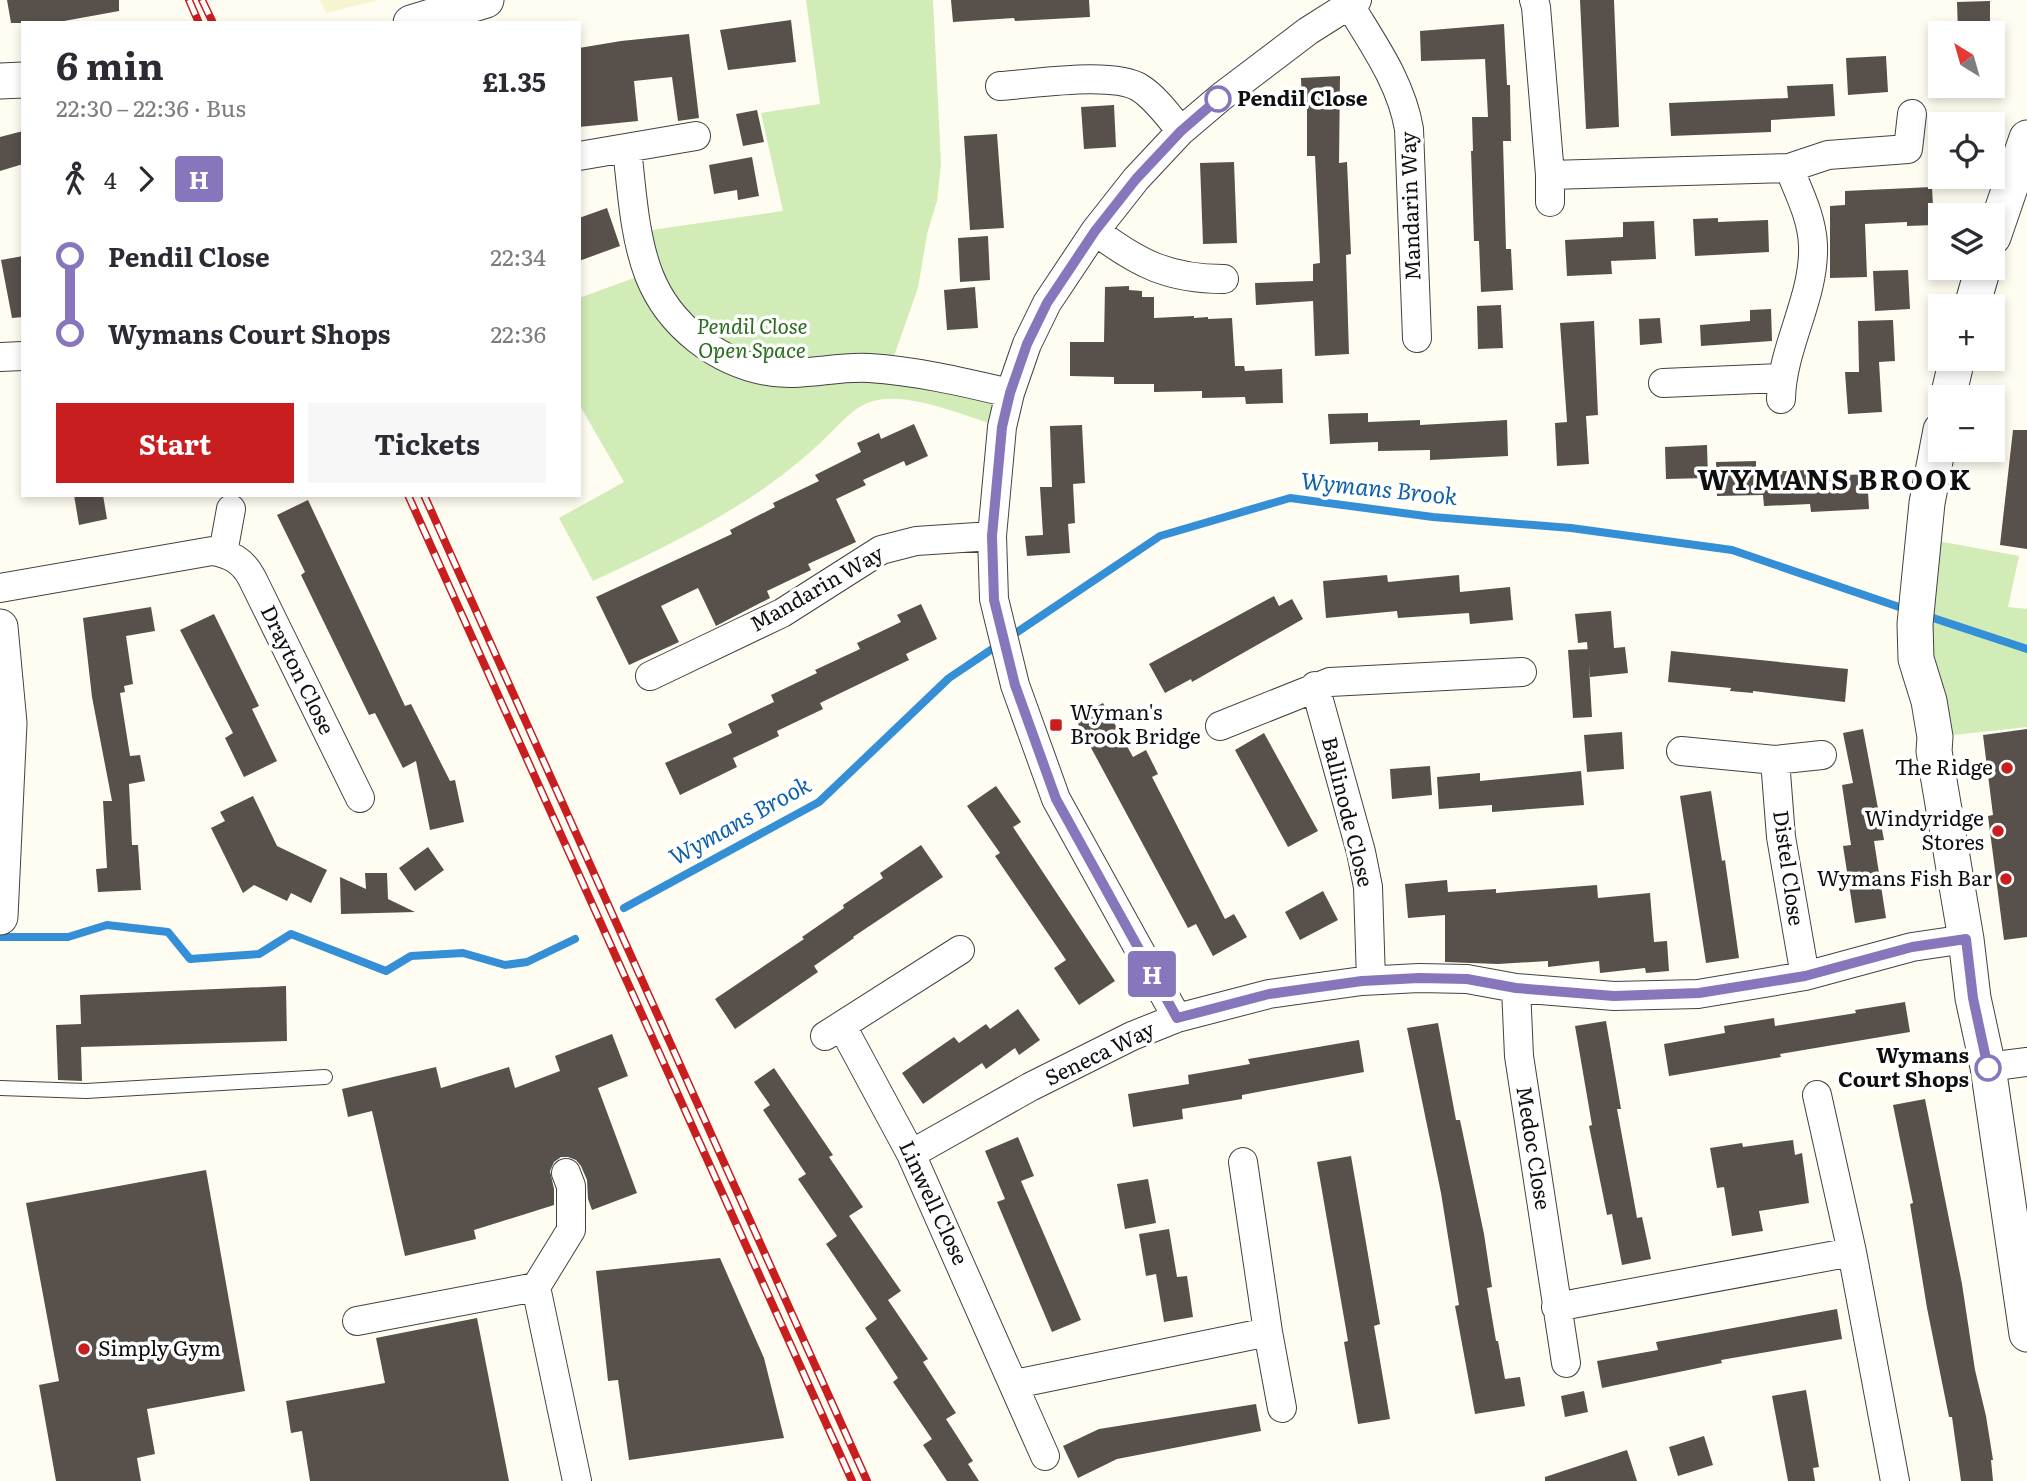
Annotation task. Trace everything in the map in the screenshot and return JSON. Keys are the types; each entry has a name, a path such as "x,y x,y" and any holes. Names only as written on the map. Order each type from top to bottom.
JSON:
{"street":[{"path":"418,21 486,0"},
{"path":"1534,0 1550,188 1789,168 1829,155 1908,149 1912,114"},
{"name":"Mandarin Way","path":"1177,1018 1056,799 1015,685 994,600 992,536 1002,427 1010,393 1027,344 1047,303 1095,231 1136,179 1181,131 1255,71 1353,2 1399,90 1406,111 1409,129 1417,338"},
{"path":"0,81 21,80"},
{"path":"1000,86 1121,80 1148,94 1181,131"},
{"path":"581,156 696,136"},
{"path":"2005,203 2027,138"},
{"path":"627,149 635,216 648,273 668,309 696,339 713,350 742,364 773,372 795,374 866,368 928,374 1010,393"},
{"path":"1663,383 1781,389 1809,280 1813,244 1810,223 1789,168"},
{"path":"1095,231 1133,258 1170,273 1193,279 1224,279"},
{"path":"0,357 21,356"},
{"path":"1934,462 1922,538 1915,624 1916,659 1929,701 1935,737 1934,751 1966,939 1973,998 1988,1068 2027,1334"},
{"path":"0,588 203,552 223,552 231,509"},
{"name":"Mandarin Way","path":"650,676 782,613 861,560 881,550 916,541 992,536"},
{"name":"Drayton Close","path":"223,552 241,562 252,578 360,798"},
{"path":"0,627 9,723 0,917"},
{"path":"1220,726 1330,682 1522,672"},
{"name":"Ballinode Close","path":"1315,687 1361,852 1368,887 1371,980"},
{"path":"1681,751 1775,760 1822,755"},
{"name":"Distel Close","path":"1775,760 1781,837 1805,976"},
{"name":"Seneca Way","path":"911,1154 1030,1087 1132,1036 1177,1018 1269,994 1371,980 1467,979 1516,988 1614,996 1699,993 1805,976 1912,947 1966,939"},
{"name":"Linwell Close","path":"960,950 834,1031 911,1154 1045,1456"},
{"name":"Medoc Close","path":"1516,988 1519,1056 1566,1363"},
{"path":"1988,1068 2027,1062"},
{"path":"1817,1095 1852,1252 1895,1481"},
{"path":"1243,1162 1282,1408"},
{"path":"566,1173 571,1186 571,1230 536,1287 577,1481"},
{"path":"1556,1307 1852,1252"},
{"path":"357,1321 536,1287"},
{"path":"1015,1384 1268,1332"}],"lane":[{"path":"0,1088 86,1091 325,1077"}],"shaded area":[{"path":"320,0 379,0 326,13"}],"green space":[{"name":"Pendil Close Open Space","path":"806,0 933,0 941,164 937,201 927,234 918,288 889,370 1010,393 1002,427 921,402 904,399 873,401 851,413 813,450 745,501 681,538 593,581 559,518 624,482 581,407 581,297 648,273 638,232 783,211 761,113 820,104"},
{"path":"1922,538 2019,556 2008,607 2027,609 2027,727 1935,737"}],"building":[{"path":"7,0 119,0 119,11 64,21 11,23"},
{"path":"951,0 1089,0 1090,17 953,22"},
{"path":"1580,0 1614,0 1619,127 1586,129"},
{"path":"1990,1 1990,21 1958,21 1957,2"},
{"path":"791,20 796,62 728,70 720,30"},
{"path":"1504,24 1507,85 1510,85 1511,141 1503,141 1506,249 1511,249 1513,290 1481,292 1479,241 1474,241 1471,151 1472,117 1488,117 1485,59 1421,61 1420,31"},
{"path":"689,34 699,118 678,121 672,77 634,81 638,121 581,127 581,48"},
{"path":"1886,56 1888,92 1848,95 1846,58"},
{"path":"1340,76 1339,163 1347,162 1351,254 1346,255 1349,354 1315,356 1313,301 1256,305 1255,283 1313,281 1313,264 1320,263 1315,156 1307,156 1307,106 1302,106 1301,78"},
{"path":"1833,84 1835,116 1771,120 1771,132 1671,136 1669,103 1788,98 1787,86"},
{"path":"1114,105 1116,147 1084,149 1081,107"},
{"path":"757,110 764,142 743,146 736,114"},
{"path":"21,132 21,165 0,171 0,137"},
{"path":"997,134 1004,228 970,230 964,136"},
{"path":"752,157 759,196 738,200 737,190 714,194 709,165"},
{"path":"1234,162 1237,243 1203,244 1200,163"},
{"path":"1928,187 1932,189 1933,203 1928,203 1928,225 1907,226 1907,222 1865,224 1867,277 1830,278 1830,206 1845,205 1845,191"},
{"path":"607,208 620,246 581,260 581,217"},
{"path":"1718,218 1718,222 1768,220 1769,252 1695,256 1693,219"},
{"path":"1654,221 1656,259 1611,261 1612,274 1567,276 1565,240 1623,237 1623,222"},
{"path":"988,236 990,280 960,282 958,238"},
{"path":"21,256 21,317 12,318 1,260"},
{"path":"1908,270 1910,309 1875,311 1873,271"},
{"path":"1129,286 1129,290 1142,291 1142,297 1154,297 1154,318 1232,318 1235,366 1244,366 1245,371 1282,369 1283,403 1246,404 1245,397 1202,398 1202,391 1154,392 1154,384 1114,384 1114,377 1070,376 1070,342 1104,342 1105,287"},
{"path":"975,287 978,328 947,330 944,290"},
{"path":"1501,305 1503,348 1478,349 1477,306"},
{"path":"1771,309 1772,341 1701,346 1700,325 1750,321 1750,310"},
{"path":"1660,318 1662,343 1640,345 1639,319"},
{"path":"1893,320 1895,361 1879,362 1882,412 1848,414 1845,372 1859,372 1858,321"},
{"path":"1594,321 1598,415 1586,416 1589,464 1557,466 1555,423 1567,422 1560,323"},
{"path":"1368,413 1368,422 1420,420 1420,425 1507,420 1508,456 1430,460 1430,450 1378,451 1378,442 1330,444 1328,414"},
{"path":"914,424 928,456 906,466 904,461 863,480 866,485 836,499 856,542 808,564 811,570 767,591 770,598 716,626 698,588 661,606 679,642 629,665 596,597 732,534 730,530 775,507 773,503 819,481 815,475 861,452 857,443 879,433 881,439"},
{"path":"1082,425 1085,483 1073,484 1075,523 1068,524 1070,553 1027,556 1025,536 1043,535 1040,487 1052,487 1050,426"},
{"path":"2013,430 2027,430 2027,549 2000,545"},
{"path":"1707,445 1708,478 1666,479 1665,447"},
{"path":"1756,461 1756,472 1809,470 1809,477 1867,474 1869,509 1811,512 1810,504 1764,506 1763,495 1717,496 1716,462"},
{"path":"74,497 103,497 107,519 79,525"},
{"path":"308,500 405,706 411,704 450,781 455,780 464,822 430,830 416,761 403,768 375,713 369,715 301,575 305,572 277,515"},
{"path":"1387,575 1388,582 1459,575 1460,592 1510,587 1513,620 1470,624 1469,613 1398,618 1397,611 1326,618 1323,581"},
{"path":"1274,596 1279,606 1292,599 1303,619 1192,682 1191,679 1165,693 1149,664"},
{"path":"921,604 937,639 906,654 909,660 820,703 823,709 777,731 779,736 733,758 737,767 680,795 665,763 732,733 728,724 774,702 771,695 817,673 815,670 860,649 857,643 901,622 897,615"},
{"path":"151,607 155,631 126,636 133,684 124,686 125,692 120,693 130,756 140,755 145,781 129,784 132,845 138,845 141,890 98,892 96,869 107,868 103,801 112,801 92,697 83,618"},
{"path":"1611,611 1614,648 1625,647 1628,673 1590,677 1587,642 1578,643 1575,614"},
{"path":"214,614 259,706 252,709 277,761 244,777 225,738 233,733 180,630"},
{"path":"1588,649 1592,717 1573,718 1568,650"},
{"path":"1671,651 1848,669 1845,702 1668,682"},
{"path":"1103,703 1133,757 1146,750 1158,774 1152,777 1225,919 1234,914 1247,937 1213,956 1196,924 1188,928 1075,718"},
{"path":"1863,729 1884,840 1874,841 1886,918 1855,923 1843,846 1851,845 1842,785 1853,783 1843,733"},
{"path":"2027,729 2027,937 2004,940 1988,816 1993,815 1983,735"},
{"path":"1622,732 1624,769 1587,772 1584,735"},
{"path":"1264,733 1318,831 1288,847 1235,750"},
{"path":"1430,766 1432,795 1392,799 1390,769"},
{"path":"1581,771 1584,805 1492,812 1492,805 1439,809 1437,777 1480,773 1480,781"},
{"path":"996,786 1021,822 1013,827 1115,981 1079,1005 1054,968 1066,960 995,856 1000,853 967,806"},
{"path":"1711,791 1722,861 1725,860 1739,958 1706,963 1680,796"},
{"path":"253,796 277,846 327,870 311,903 291,893 287,901 254,885 243,893 211,828 225,821 220,812"},
{"path":"921,845 943,877 853,937 814,966 818,972 735,1029 715,999 804,939 802,937 844,908 843,905 883,878 880,873"},
{"path":"428,847 444,870 415,891 399,868"},
{"path":"365,873 387,873 388,899 415,912 341,914 340,877 366,889"},
{"path":"1447,880 1448,892 1496,889 1496,893 1597,885 1598,898 1650,893 1654,942 1667,941 1669,971 1646,973 1645,968 1600,973 1599,961 1548,967 1548,961 1498,964 1445,962 1445,915 1408,918 1405,884"},
{"path":"1323,891 1338,920 1300,940 1285,912"},
{"path":"286,986 287,1041 81,1047 82,1081 58,1080 56,1025 81,1024 80,995"},
{"path":"1905,1002 1910,1032 1669,1076 1664,1044 1725,1033 1724,1026 1774,1018 1775,1026"},
{"path":"1018,1009 1040,1040 1019,1055 1015,1048 986,1069 982,1063 923,1104 902,1073 954,1037 959,1043 986,1024 990,1029"},
{"path":"1606,1021 1621,1109 1617,1109 1637,1218 1642,1217 1651,1259 1622,1265 1612,1214 1607,1215 1589,1126 1592,1125 1575,1026"},
{"path":"1438,1023 1456,1120 1460,1120 1484,1234 1492,1287 1487,1288 1496,1341 1505,1379 1520,1377 1525,1406 1475,1414 1455,1306 1459,1305 1441,1193 1407,1028"},
{"path":"612,1034 628,1076 598,1088 637,1193 592,1210 588,1199 587,1180 581,1166 576,1160 561,1157 554,1162 550,1171 554,1205 474,1230 476,1239 405,1256 372,1111 348,1117 342,1089 436,1067 441,1088 509,1067 515,1088 560,1071 555,1056"},
{"path":"1359,1040 1364,1072 1242,1095 1242,1099 1182,1109 1183,1119 1133,1127 1128,1094 1189,1084 1188,1075 1250,1064 1248,1059"},
{"path":"774,1068 833,1155 829,1157 863,1207 849,1216 901,1291 888,1300 928,1359 923,1362 956,1413 946,1419 973,1461 968,1464 979,1481 947,1481 923,1445 932,1439 893,1382 898,1378 865,1328 877,1319 826,1244 837,1236 798,1179 806,1174 763,1110 770,1105 754,1082"},
{"path":"1925,1099 1962,1284 1975,1370 1986,1416 1993,1460 1993,1481 1961,1481 1952,1417 1949,1417 1927,1308 1910,1204 1913,1203 1893,1105"},
{"path":"1018,1137 1034,1176 1021,1181 1081,1320 1052,1332 997,1202 1005,1199 985,1151"},
{"path":"1793,1140 1795,1155 1802,1153 1809,1203 1759,1211 1763,1231 1732,1236 1724,1187 1717,1188 1710,1148 1742,1143 1743,1147"},
{"path":"1351,1156 1380,1324 1374,1326 1390,1419 1358,1424 1344,1342 1348,1341 1317,1162"},
{"path":"206,1170 245,1391 147,1409 155,1454 137,1458 141,1481 56,1481 39,1385 59,1381 26,1203"},
{"path":"1148,1179 1156,1223 1125,1229 1117,1184"},
{"path":"1169,1229 1177,1277 1187,1276 1193,1317 1164,1322 1156,1274 1146,1276 1139,1234"},
{"path":"720,1258 764,1358 784,1438 629,1460 618,1380 608,1381 596,1271"},
{"path":"1837,1309 1842,1339 1721,1360 1722,1363 1602,1388 1597,1361 1658,1350 1656,1342"},
{"path":"477,1318 509,1481 310,1481 302,1431 291,1433 286,1401 385,1383 376,1338"},
{"path":"1806,1390 1819,1467 1813,1468 1815,1481 1788,1481 1772,1396"},
{"path":"1584,1391 1588,1412 1565,1417 1561,1396"},
{"path":"1256,1404 1261,1431 1117,1459 1078,1478 1063,1446 1099,1429"},
{"path":"1704,1436 1713,1465 1678,1476 1669,1447"},
{"path":"1627,1450 1637,1481 1545,1481 1545,1477"}],"waterway":[{"name":"Wymans Brook","path":"624,908 819,802 949,678 1160,536 1290,498 1433,517 1571,528 1732,550 1908,610"},
{"name":"Wymans Brook","path":"1924,615 2027,649"},
{"name":"Wymans Brook","path":"0,937 68,937 107,925 168,932 190,959 259,954 291,934 386,971 411,956 463,953 505,965 527,962 575,939"}],"railway":[{"path":"189,0 198,21"},
{"path":"202,0 212,21"},
{"path":"409,497 852,1481"},
{"path":"425,497 867,1481"}],"bus line":[{"name":"H","path":"1218,99 1181,131 1136,179 1095,231 1047,303 1027,344 1010,393 1002,427 992,536 994,600 1015,685 1056,799 1177,1018 1223,1004 1315,986 1419,978 1467,979 1516,988 1614,996 1699,993 1805,976 1912,947 1966,939 1973,998 1988,1068"}],"place":[{"name":"Pendil Close","path":"1218,99"},
{"name":"Wyman's Brook Bridge","path":"1056,725"},
{"name":"The Ridge","path":"2007,768"},
{"name":"Windyridge Stores","path":"1998,831"},
{"name":"Wymans Fish Bar","path":"2006,879"},
{"name":"Wymans Court Shops","path":"1988,1068"},
{"name":"Simply Gym","path":"84,1349"}],"district":[{"name":"WYMANS BROOK","path":"1835,480"}]}
